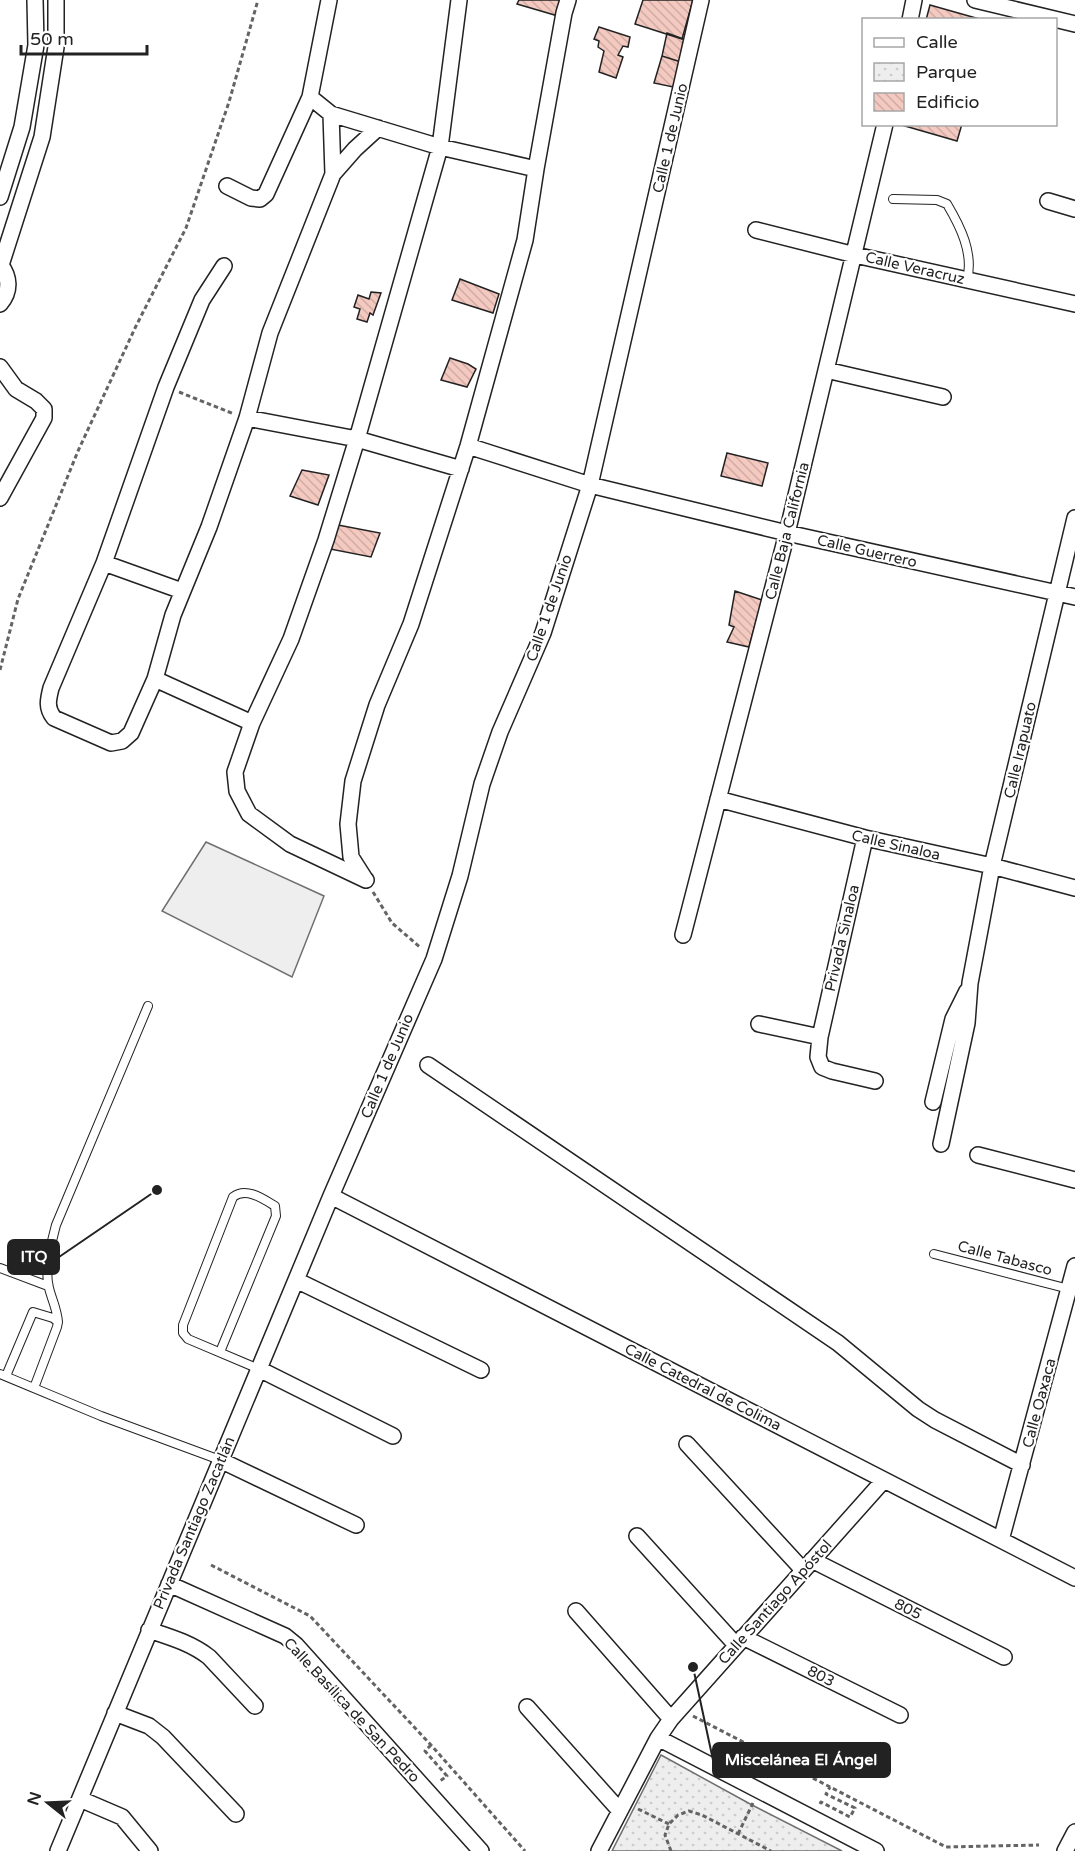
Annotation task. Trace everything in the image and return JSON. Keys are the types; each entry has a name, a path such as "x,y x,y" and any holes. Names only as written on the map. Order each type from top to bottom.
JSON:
{"street":[{"path":"0,197 24,116 36,45 35,0"},
{"path":"0,304 8,287 8,279 1,265 42,137 56,47 56,0"},
{"path":"227,186 251,198 260,199 266,194 310,97 329,0"},
{"path":"366,880 290,844 249,814 237,791 235,772 252,723 291,639 326,540 357,438 440,147 459,0"},
{"path":"366,880 351,857 348,824 353,781 377,705 411,624 461,469 525,240 568,0"},
{"name":"Calle 1 de Junio","path":"331,1196 434,959 460,876 482,784 501,732 543,633 590,484 701,0"},
{"path":"910,18 914,0"},
{"path":"975,0 1050,18"},
{"path":"1057,20 1075,24"},
{"path":"310,97 331,114 440,147 536,169"},
{"path":"331,114 333,174"},
{"name":"Calle Baja California","path":"682,935 788,533 885,126"},
{"path":"224,266 202,300 166,387 104,563 51,688 48,710 54,718 111,743 122,741 131,733 155,679 173,615 209,527 247,418 270,333 333,174 378,128"},
{"path":"1048,201 1075,209"},
{"name":"Calle Veracruz","path":"756,230 855,255 1075,304"},
{"path":"0,366 16,389 36,401 44,409 44,418 0,498"},
{"path":"826,370 943,397"},
{"path":"247,418 357,438 461,469"},
{"name":"Calle Guerrero","path":"468,446 590,484 788,533 1075,597"},
{"name":"Calle Irapuato","path":"941,1144 967,1023 970,983 992,866 1075,518"},
{"path":"104,563 182,591"},
{"path":"155,679 252,723"},
{"name":"Calle Sinaloa","path":"718,799 865,838 992,866 1075,888"},
{"name":"Privada Sinaloa","path":"865,838 820,1037 818,1056 822,1067 831,1071 875,1081"},
{"name":"Calle Irapuato","path":"933,1102 953,1019 970,983"},
{"path":"759,1024 820,1037"},
{"path":"428,1065 838,1342 918,1409 1022,1465"},
{"path":"978,1155 1075,1180"},
{"name":"Privada Santiago Zacatlán","path":"58,1851 331,1196"},
{"name":"Calle Catedral de Colima","path":"331,1196 1075,1578"},
{"name":"Calle Oaxaca","path":"1001,1540 1075,1266"},
{"path":"296,1280 481,1370"},
{"path":"259,1369 393,1436"},
{"path":"687,1444 807,1565"},
{"path":"220,1460 356,1525"},
{"name":"Calle Santiago Apóstol","path":"599,1851 658,1738 676,1714 884,1480"},
{"path":"637,1536 740,1641"},
{"name":"805","path":"807,1565 1004,1657"},
{"name":"Calle Basílica de San Pedro","path":"169,1584 285,1636 296,1645 482,1851"},
{"path":"576,1611 660,1704 676,1714"},
{"path":"149,1630 201,1650 255,1706"},
{"name":"803","path":"740,1641 900,1715"},
{"path":"527,1707 622,1807"},
{"path":"115,1713 149,1726 163,1737 236,1814"},
{"path":"658,1738 876,1851"},
{"path":"80,1799 122,1817 150,1851"},
{"path":"1065,1851 1075,1832"}],"lane":[{"path":"893,200 937,200 947,204 964,234 969,272 967,280"},
{"path":"34,1388 58,1322 48,1286 49,1251 56,1226 148,1006"},
{"path":"220,1352 276,1216 275,1206 247,1192 240,1192 233,1197 183,1325 183,1333 188,1339 259,1369"},
{"name":"Calle Tabasco","path":"934,1254 1069,1289"},
{"path":"0,1268 48,1286"},
{"path":"58,1322 53,1318 33,1312 3,1375 199,1454 220,1460"}],"path":[{"path":"0,670 18,599 78,451 136,326 186,228 230,102 258,0"},
{"path":"166,387 247,418"},
{"path":"366,880 392,923 434,959"},
{"path":"211,1565 310,1616 431,1745 525,1851"},
{"path":"676,1714 830,1787 946,1847 1039,1845"},
{"path":"431,1745 425,1750 447,1776 440,1781 432,1773"},
{"path":"813,1818 821,1802 850,1817 855,1808 826,1794 830,1787"},
{"path":"738,1834 760,1791"},
{"path":"622,1807 669,1824"},
{"path":"671,1851 665,1835 669,1824 678,1815 689,1811 702,1815 771,1851"}],"green space":[{"path":"206,842 324,896 292,977 162,911"},
{"path":"661,1755 752,1805 842,1851 612,1851"}],"building":[{"path":"519,0 563,0 558,16 517,4"},
{"path":"643,0 693,0 682,39 635,24"},
{"path":"930,5 976,18 927,18"},
{"path":"599,27 630,37 628,47 623,46 618,55 623,57 616,78 599,72 604,51 598,47 599,41 594,39"},
{"path":"667,33 686,40 681,62 662,56"},
{"path":"662,56 681,62 673,87 654,83"},
{"path":"905,126 961,126 957,141"},
{"path":"460,279 499,294 493,313 452,300"},
{"path":"371,292 381,293 373,315 370,313 367,322 357,319 360,309 354,307 358,295 369,299"},
{"path":"450,358 476,369 467,387 441,380"},
{"path":"727,453 768,463 762,486 721,476"},
{"path":"302,470 329,475 318,505 290,496"},
{"path":"338,525 380,533 371,557 330,549"},
{"path":"735,591 762,600 749,647 727,642 734,627 729,625"}],"place":[{"name":"ITQ","path":"157,1190"},
{"name":"Miscelánea El Ángel","path":"693,1667"}]}
